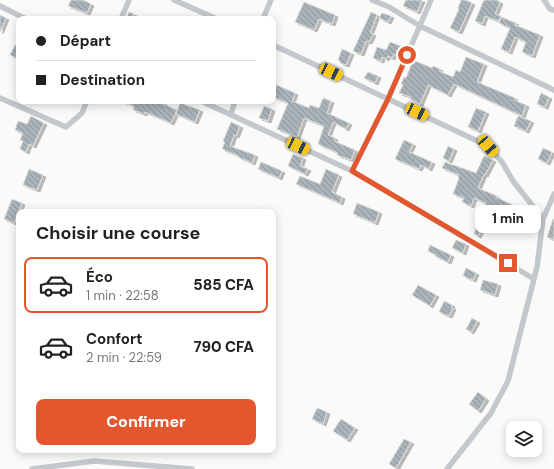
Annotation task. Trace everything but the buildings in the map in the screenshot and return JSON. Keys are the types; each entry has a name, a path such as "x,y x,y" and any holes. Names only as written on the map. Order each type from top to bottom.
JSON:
{"street":[{"path":"122,16 129,0"},
{"path":"174,0 209,16"},
{"path":"264,16 271,0"},
{"path":"372,0 389,7 420,26 554,90"},
{"path":"352,171 388,99 431,0"},
{"path":"544,0 550,9 554,10"},
{"path":"0,6 20,16"},
{"path":"276,46 488,146 502,162 513,181 543,219"},
{"path":"0,98 66,127 82,113 86,104"},
{"path":"209,104 352,171 534,279"},
{"path":"231,114 234,104"},
{"path":"447,469 491,413 508,381 537,266 543,219 554,194"},
{"path":"32,469 94,461 192,469"}],"route":[{"path":"407,55 388,99 352,171 508,263"}]}
